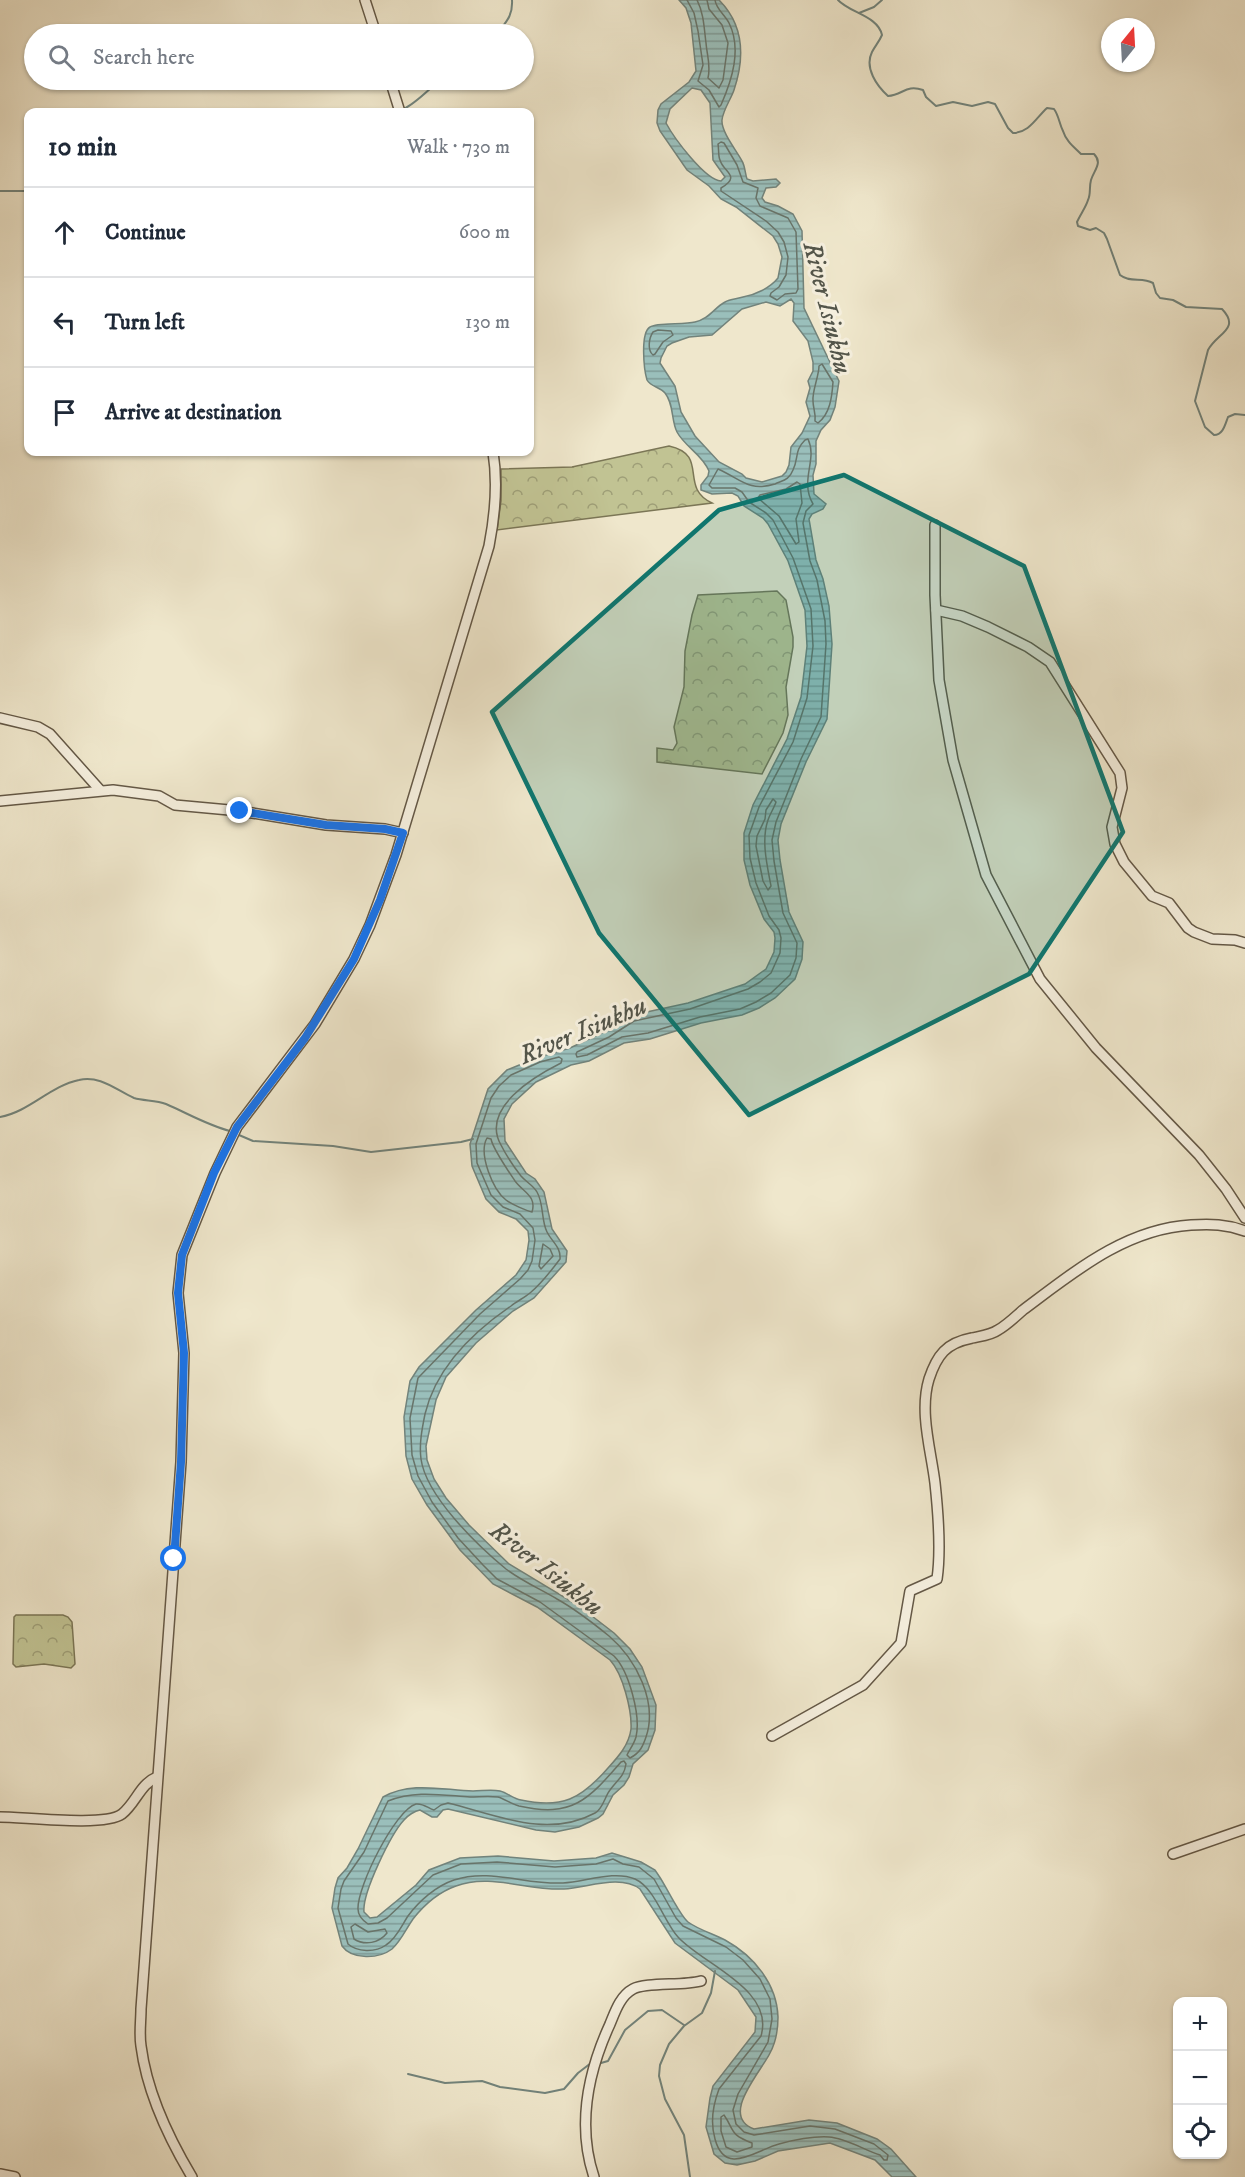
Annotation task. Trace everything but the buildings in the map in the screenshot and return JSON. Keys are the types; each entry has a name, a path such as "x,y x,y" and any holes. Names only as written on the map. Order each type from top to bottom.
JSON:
{"street":[{"path":"365,0 373,24"},
{"path":"393,90 399,108"},
{"path":"192,2177 177,2152 152,2094 141,2044 141,2009 181,1462 184,1353 178,1293 182,1255 214,1173 237,1127 310,1031 354,959 380,900 403,833 489,546 495,489 493,456"},
{"path":"935,525 939,680 953,760 986,875 994,893 1024,945 1040,980 1096,1048 1199,1155 1245,1218"},
{"path":"936,610 962,616 988,627 1028,647 1050,662 1120,773 1122,788 1112,827 1115,844 1124,862 1152,896 1169,903 1188,928 1212,939 1245,943"},
{"path":"0,718 38,727 50,734 100,790"},
{"path":"0,801 100,790 153,795 175,805 240,811 326,825 385,829 403,833"},
{"path":"772,1736 862,1685 901,1643 910,1591 937,1579 935,1485 926,1416 928,1383 942,1352 958,1341 996,1332 1075,1272 1105,1252 1137,1237 1173,1226 1202,1224 1226,1224 1245,1231"},
{"path":"0,1817 111,1819 122,1814 133,1803 144,1786 157,1777"},
{"path":"1173,1854 1245,1829"},
{"path":"594,2177 587,2146 585,2120 588,2087 603,2039 617,2007 634,1989 701,1981"},
{"path":"0,2174 15,2177"}],"highlighted area":[{"path":"844,475 1024,566 1123,832 1029,974 749,1115 599,933 492,712 719,510"}],"green space":[{"path":"669,446 681,450 688,456 697,489 712,503 497,530 501,501 501,469 572,467"},
{"path":"777,591 786,600 793,637 786,687 788,715 783,733 762,774 657,762 657,748 673,750 677,743 674,727 684,687 685,651 698,595"},
{"path":"16,1615 63,1615 68,1617 72,1622 75,1664 71,1668 44,1664 16,1667 13,1664 14,1617"}],"water":[{"path":"679,0 719,0 738,31 741,54 738,78 725,108 722,125 743,163 747,179 753,181 776,179 780,183 776,187 766,188 762,198 765,202 793,214 802,231 804,308 839,381 835,407 830,420 821,430 816,441 814,494 826,504 809,519 816,560 829,606 832,644 827,719 806,762 781,824 778,840 789,912 803,942 802,959 795,979 775,998 759,1008 742,1015 701,1023 650,1039 624,1043 589,1061 571,1065 536,1082 512,1104 504,1119 505,1141 526,1173 535,1179 544,1192 552,1229 567,1251 566,1262 534,1298 513,1311 476,1343 446,1377 436,1400 426,1446 427,1460 434,1479 446,1498 469,1525 509,1564 579,1606 614,1633 630,1649 642,1667 656,1705 655,1730 648,1750 633,1764 629,1777 613,1795 603,1814 579,1827 555,1832 536,1830 448,1809 443,1810 437,1817 432,1817 420,1810 412,1814 398,1827 378,1864 364,1912 370,1918 377,1917 416,1885 429,1870 460,1858 498,1856 554,1861 596,1858 612,1853 641,1862 655,1870 688,1922 725,1940 745,1954 762,1972 773,1993 778,2017 774,2044 741,2104 740,2114 744,2123 754,2129 809,2120 837,2123 877,2139 891,2149 916,2177 892,2177 875,2160 830,2143 778,2151 755,2161 737,2165 725,2163 714,2154 706,2127 713,2086 755,2032 756,2017 738,1990 675,1943 640,1889 632,1885 613,1882 550,1889 496,1882 469,1882 438,1895 413,1919 392,1949 373,1956 359,1956 346,1951 342,1946 332,1908 338,1878 358,1849 383,1797 405,1789 427,1788 497,1790 521,1800 548,1803 570,1799 589,1787 616,1760 628,1740 631,1729 626,1693 619,1674 610,1660 537,1607 493,1584 460,1550 427,1505 412,1479 406,1456 404,1417 410,1381 419,1367 476,1310 516,1275 526,1260 528,1231 516,1219 499,1212 486,1199 472,1166 470,1144 488,1089 507,1070 570,1048 633,1015 688,1003 745,984 766,969 774,952 774,932 764,919 750,885 744,860 744,833 753,805 787,739 801,697 807,646 805,610 788,561 763,518 744,506 738,496 732,493 712,494 701,490 701,485 709,471 677,432 668,397 647,380 644,360 645,336 650,327 700,321 727,301 762,290 778,278 782,257 773,236 736,207 721,199 709,186 687,170 660,131 657,123 661,104 689,82 696,71 691,23 686,8","holes":["692,88 701,90 710,103 713,160 725,177 721,181 714,179 699,166 666,123 670,109","791,299 794,303 793,321 808,341 813,362 806,402 810,416 802,433 791,447 786,472 782,476 762,482 746,478 719,462 695,436 681,412 675,386 660,363 667,346 672,343 689,337 712,335 742,309 766,302 780,306"]}],"waterway":[{"path":"504,24 510,15 512,0"},
{"path":"838,0 875,23 879,29 882,35 872,52 870,64 876,82 888,96 917,88 923,90 926,97 936,106 953,102 972,106 988,102 995,104 1013,133 1028,128 1047,108 1054,109 1070,144 1081,154 1094,154 1098,160 1091,180 1089,198 1077,222 1078,226 1090,230 1096,228 1104,233 1120,275 1153,283 1160,298 1173,300 1186,307 1222,309 1229,321 1228,326 1208,350 1195,401 1205,427 1214,435 1222,431 1228,417 1235,414 1245,415"},
{"path":"859,13 874,7 882,0"},
{"path":"405,108 428,90"},
{"path":"0,191 24,191"},
{"path":"0,1117 20,1110 68,1083 87,1079 101,1081 134,1098 166,1104 230,1131"},
{"path":"239,1135 253,1141 333,1146 371,1152 473,1139"},
{"path":"690,2177 684,2135 665,2099 659,2076 660,2065 669,2044 684,2026 702,2013 711,1993 715,1971"},
{"path":"601,2063 608,2061 625,2030 648,2011 662,2010 684,2025"},
{"path":"408,2074 445,2083 482,2081 500,2087 545,2093 564,2089 578,2073 591,2063"}],"route":[{"path":"174,1559 181,1462 184,1353 178,1293 182,1255 214,1173 237,1127 305,1038 354,959 380,900 403,833 371,827 326,825 240,811"}],"water label":[{"name":"River Isiukhu","path":"827,308"},
{"name":"River Isiukhu","path":"583,1031"},
{"name":"River Isiukhu","path":"546,1569"}]}
